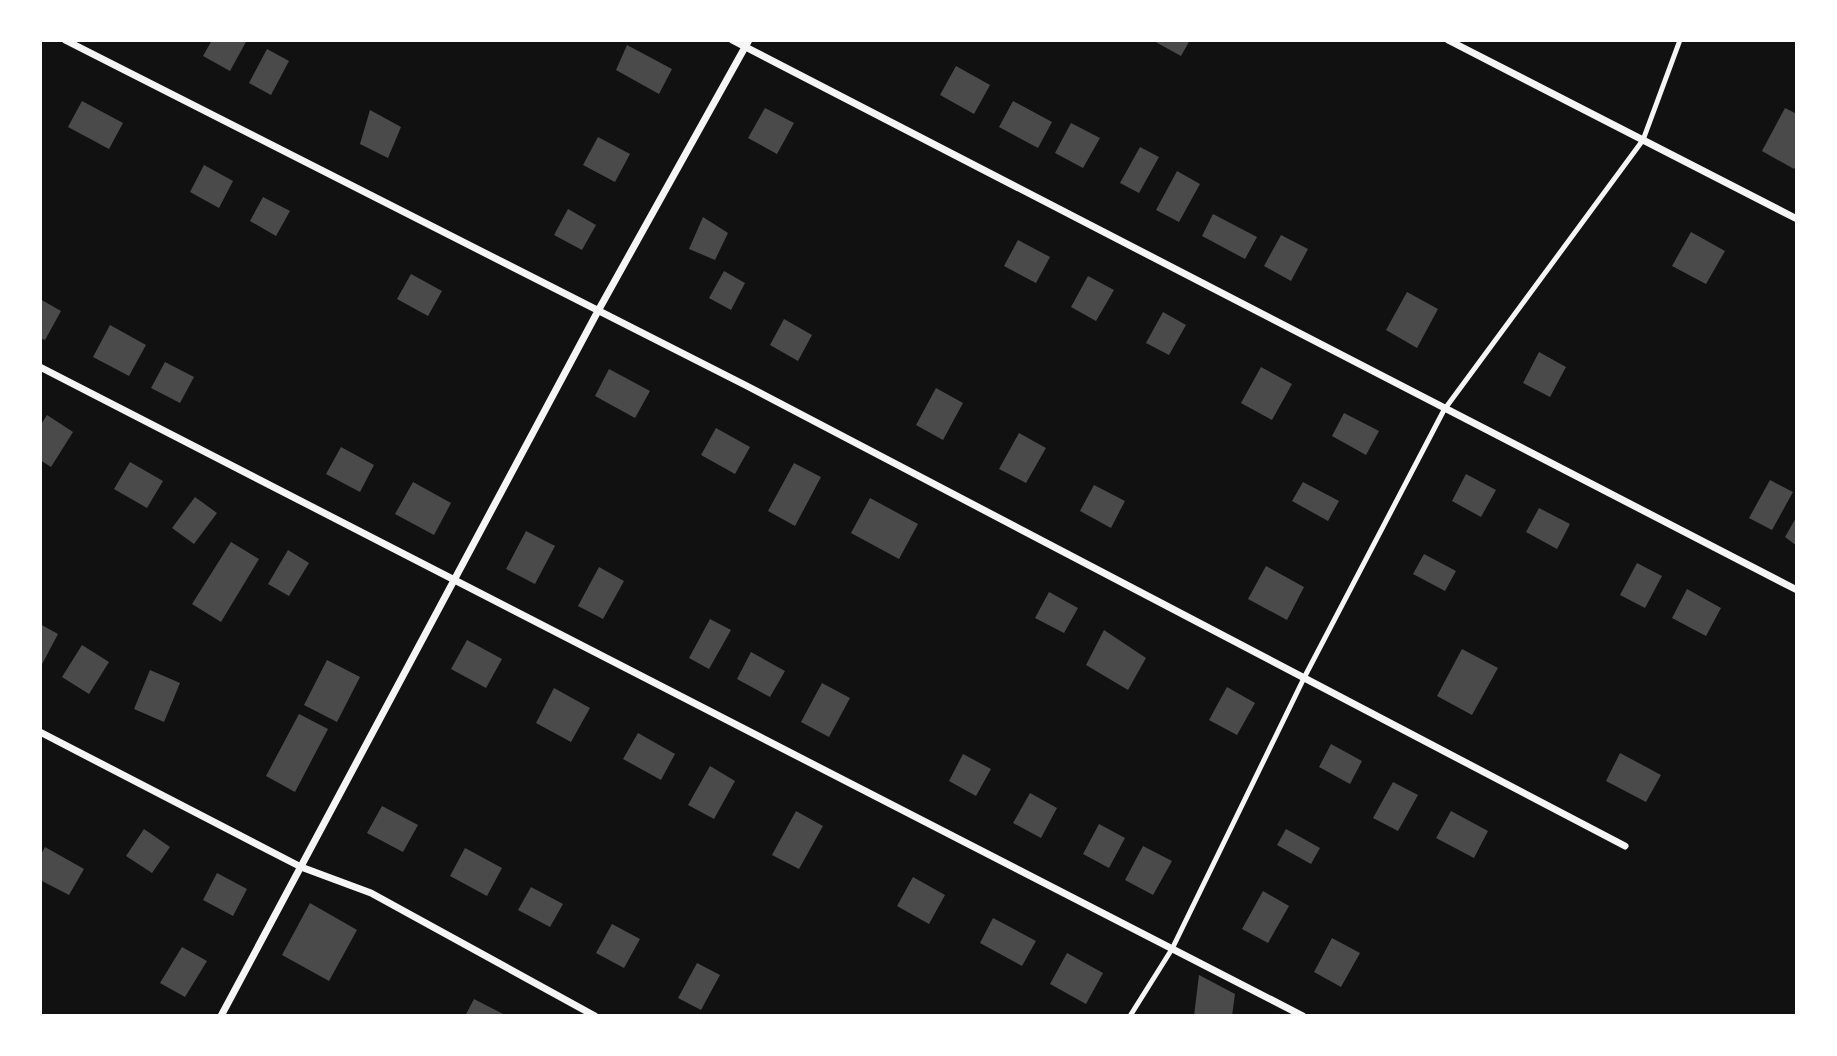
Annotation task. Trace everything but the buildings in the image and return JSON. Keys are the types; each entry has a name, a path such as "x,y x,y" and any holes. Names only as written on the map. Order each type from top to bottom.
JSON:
{"street":[{"path":"65,40 598,310 1305,676 1625,846"},
{"path":"732,40 747,44 1444,410 1797,590"},
{"path":"1448,40 1797,219"},
{"path":"221,1016 598,310 747,44"},
{"path":"40,367 1303,1016"},
{"path":"40,732 301,867 371,893 595,1016"}],"lane":[{"path":"1130,1016 1172,949 1305,676 1444,410 1643,140 1680,40"}]}
